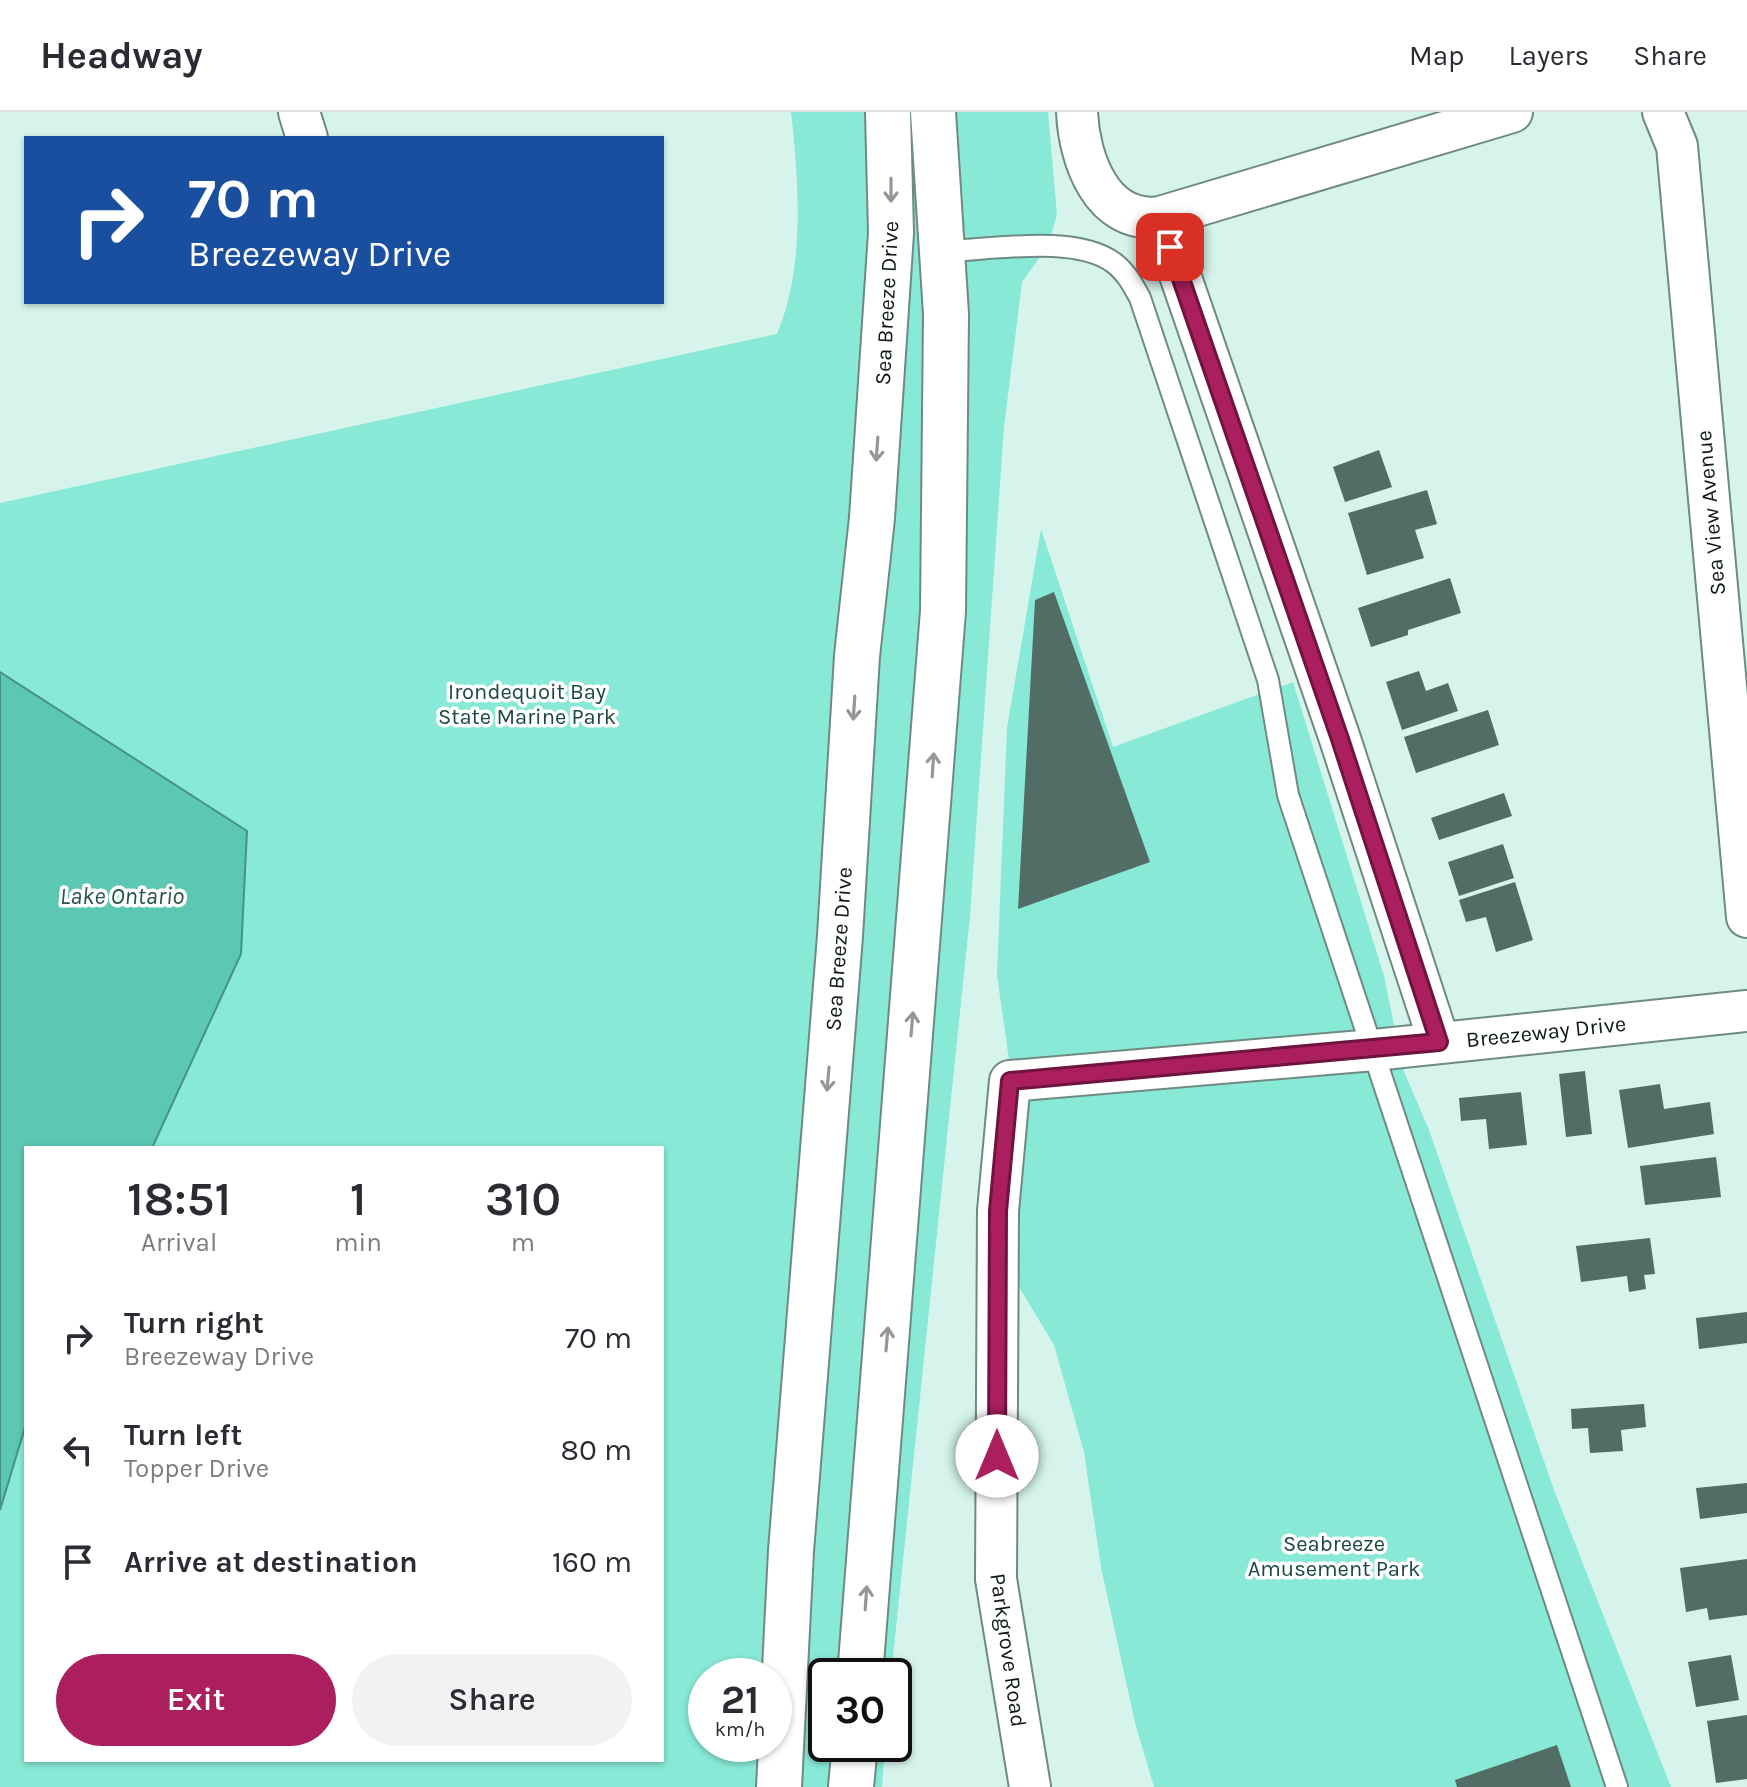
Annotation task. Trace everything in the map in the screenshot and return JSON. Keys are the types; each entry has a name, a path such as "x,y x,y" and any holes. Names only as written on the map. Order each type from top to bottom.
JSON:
{"main road":[{"name":"Sea Breeze Drive","path":"779,1787 791,1551 891,233 888,112"},
{"path":"861,1658 942,626 946,416 944,251 933,112"},
{"path":"851,1787 853,1762"}],"street":[{"path":"299,112 306,136"},
{"path":"1077,112 1086,160 1104,195 1129,215 1142,220 1512,112"},
{"name":"Sea View Avenue","path":"1663,112 1677,146 1747,917"},
{"path":"1160,217 1339,736 1439,1042"},
{"name":"Breezeway Drive","path":"1010,1081 1374,1050 1747,1011"},
{"name":"Parkgrove Road","path":"1010,1081 998,1211 996,1579 1030,1787"}],"lane":[{"path":"944,251 1048,246 1100,254 1117,265 1135,289 1268,680 1288,795 1617,1787"}],"green space":[{"name":"Irondequoit Bay State Marine Park","path":"791,112 1048,112 1057,215 1048,246 1022,282 1004,427 970,916 893,1658 808,1658 808,1762 884,1762 882,1787 0,1787 0,1510 24,1431 24,1762 664,1762 664,1146 153,1146 241,954 247,831 0,672 0,503 777,334 792,281 798,225"},
{"name":"Seabreeze Amusement Park","path":"1041,529 1113,747 1293,682 1384,976 1403,1069 1429,1130 1554,1490 1671,1787 1154,1787 1135,1723 1101,1567 1084,1452 1054,1345 1016,1282 1013,1088 997,975 1007,728"}],"water":[{"name":"Lake Ontario","path":"0,672 247,831 241,954 153,1146 24,1146 24,1431 0,1510"}],"building":[{"path":"1379,450 1392,487 1345,502 1333,467"},
{"path":"1427,490 1437,524 1415,530 1424,558 1367,575 1348,513"},
{"path":"1450,578 1461,613 1408,630 1408,635 1371,647 1358,608"},
{"path":"1054,592 1150,862 1018,909 1035,600"},
{"path":"1419,671 1426,691 1448,683 1458,711 1402,730 1386,682"},
{"path":"1488,710 1499,745 1416,773 1404,737"},
{"path":"1504,793 1512,816 1439,840 1431,818"},
{"path":"1503,844 1514,878 1459,896 1448,862"},
{"path":"1515,882 1533,940 1496,952 1486,917 1466,922 1459,900"},
{"path":"1585,1071 1592,1134 1566,1137 1559,1074"},
{"path":"1660,1084 1664,1109 1710,1102 1714,1134 1628,1148 1619,1090"},
{"path":"1521,1092 1527,1145 1489,1149 1486,1119 1461,1121 1459,1098"},
{"path":"1716,1157 1721,1197 1645,1205 1640,1166"},
{"path":"1650,1238 1655,1274 1644,1275 1646,1289 1629,1292 1627,1276 1581,1282 1576,1246"},
{"path":"1747,1312 1747,1343 1699,1349 1696,1318"},
{"path":"1644,1404 1646,1427 1621,1430 1623,1451 1590,1453 1588,1428 1572,1429 1571,1409"},
{"path":"1747,1483 1747,1513 1700,1519 1696,1488"},
{"path":"1747,1559 1747,1615 1709,1620 1707,1608 1686,1612 1680,1568"},
{"path":"1731,1655 1739,1700 1696,1707 1688,1662"},
{"path":"1747,1715 1747,1779 1716,1783 1707,1721"},
{"path":"1557,1745 1571,1787 1457,1787 1455,1780"}],"route":[{"path":"997,1456 998,1211 1010,1081 1439,1042 1339,736 1170,247"}]}
